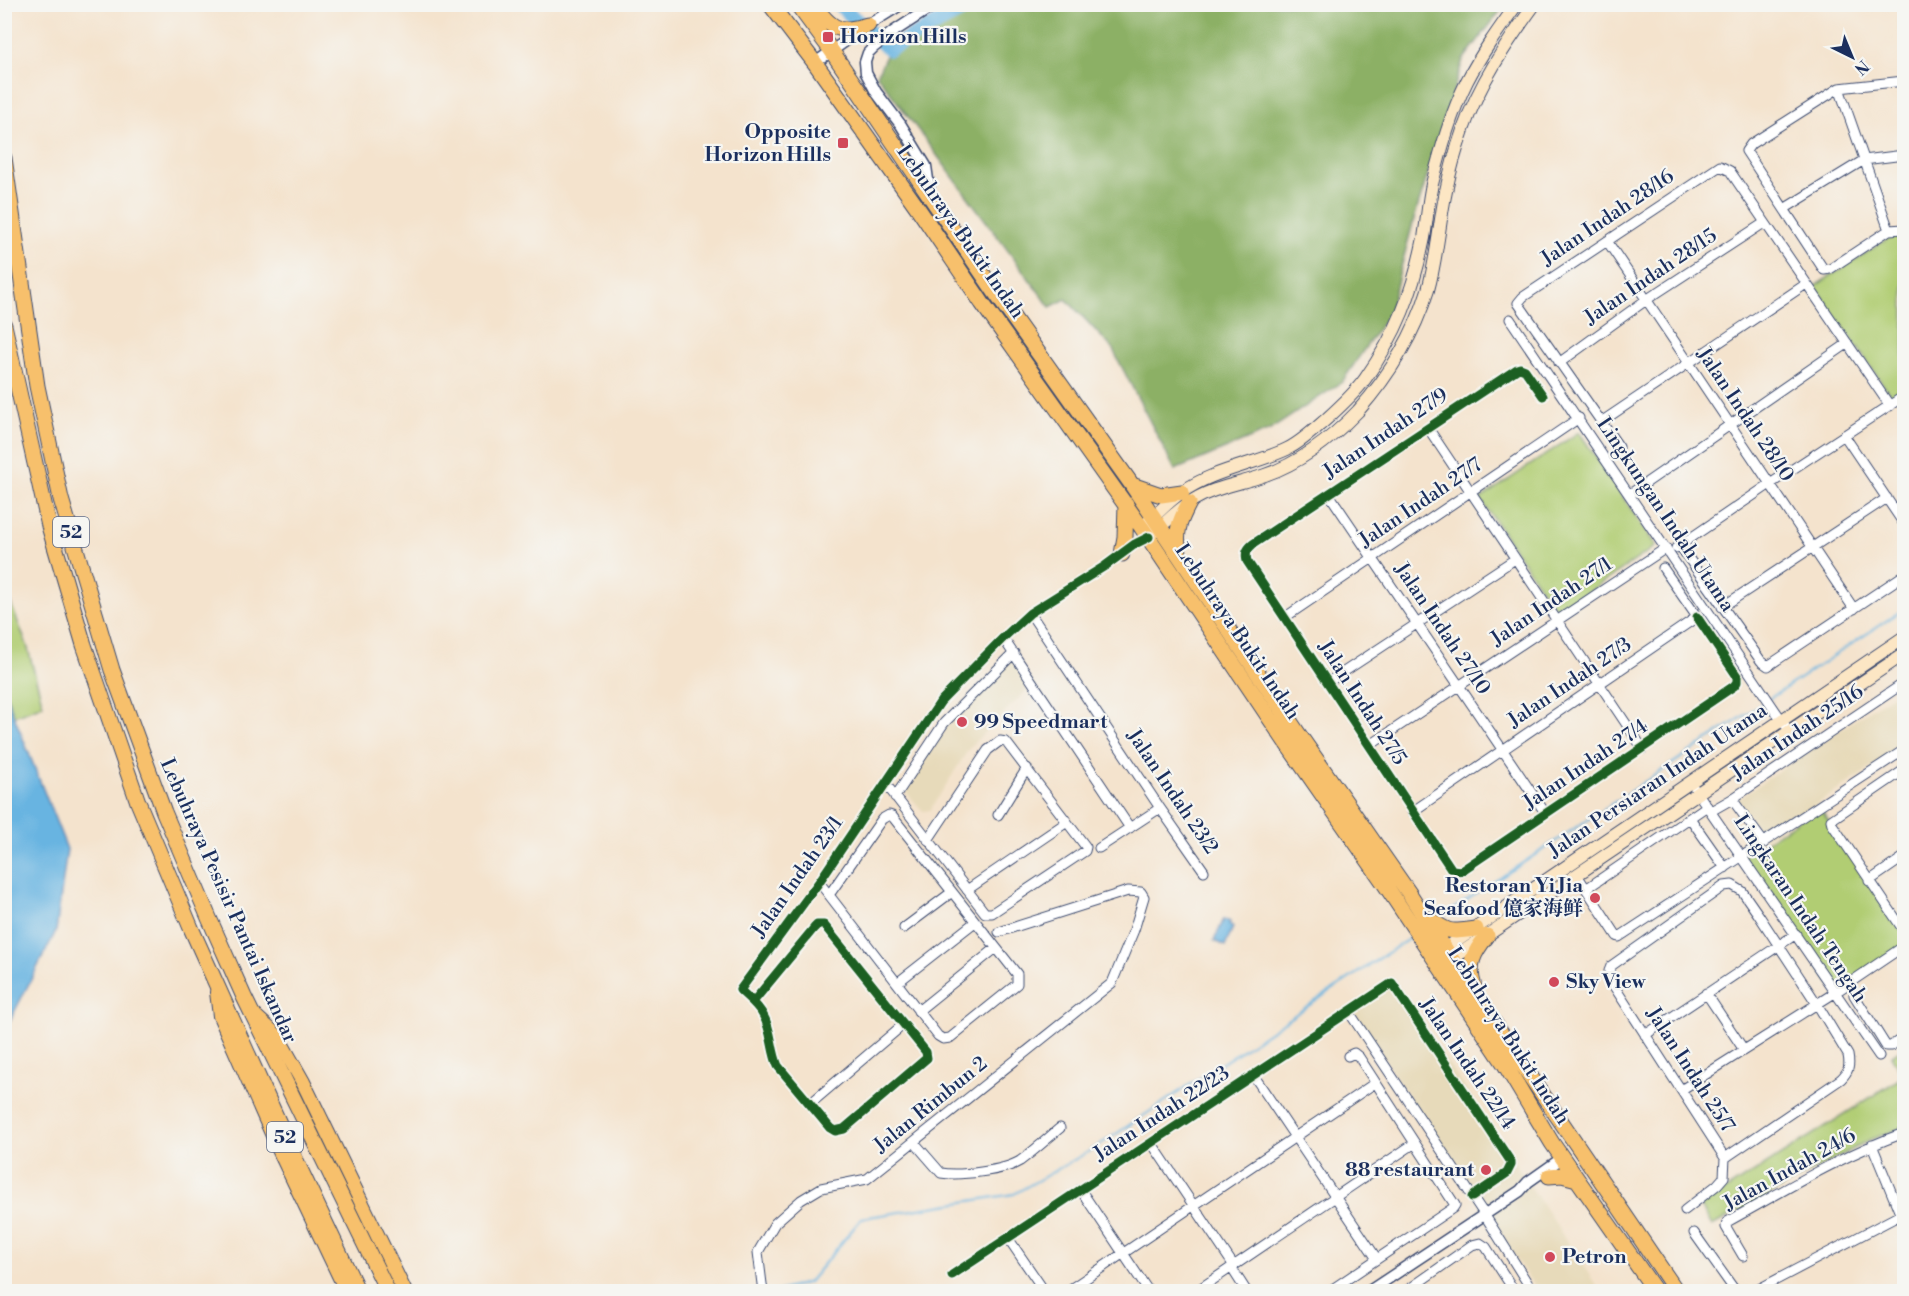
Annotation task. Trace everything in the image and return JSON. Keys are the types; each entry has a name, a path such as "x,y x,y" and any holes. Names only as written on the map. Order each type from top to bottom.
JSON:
{"highway":[{"name":"Lebuhraya Bukit Indah","path":"770,4 815,63 918,207 982,303 1126,504 1148,531 1285,741 1416,918 1435,936 1443,958 1552,1143 1656,1292"},
{"name":"Lebuhraya Bukit Indah","path":"797,4 831,50 995,292 1132,485 1148,531 1180,560 1416,918"},
{"path":"813,4 824,19 843,30 868,25"},
{"name":"Lebuhraya Pesisir Pantai Iskandar","path":"4,158 37,386 65,510 112,670 141,754 196,890 388,1292"},
{"name":"Lebuhraya Pesisir Pantai Iskandar","path":"4,325 49,526 84,645 138,802 168,876 291,1150 358,1292"},
{"path":"1132,485 1161,495 1185,497 1177,530 1180,560"},
{"path":"1122,554 1126,504"},
{"path":"1416,918 1435,936 1453,932 1481,932 1470,965 1477,998"},
{"name":"Lebuhraya Bukit Indah","path":"1443,958 1477,998 1677,1292"},
{"path":"1571,1135 1571,1150 1566,1160 1594,1169"},
{"path":"1552,1143 1552,1161 1549,1172 1577,1179"}],"main road":[{"path":"1148,531 1203,480 1290,448 1329,415 1363,381 1399,324 1414,283 1425,236 1431,186 1449,126 1467,81 1491,39 1517,4"},
{"path":"1185,497 1265,475 1295,462 1341,427 1359,409 1391,369 1413,331 1428,289 1446,191 1463,129 1483,84 1503,49 1535,4"},
{"name":"Jalan Persiaran Indah Utama","path":"1443,958 1690,782 1905,638"},
{"name":"Jalan Persiaran Indah Utama","path":"1481,932 1577,875 1905,654"},
{"path":"216,981 220,1016 282,1156 347,1292"},
{"path":"253,1013 277,1036 303,1082 405,1292"}],"street":[{"path":"815,63 902,4"},
{"path":"931,196 926,166 901,125 876,92 866,73 865,62 868,53 874,47 936,4"},
{"path":"1905,81 1839,88 1751,144 1746,151 1824,270 1889,230 1905,229"},
{"path":"1839,88 1889,230"},
{"path":"1784,209 1864,160 1905,155"},
{"name":"Jalan Indah 28/16","path":"1559,363 1518,303 1523,297 1720,166 1730,171 1764,222"},
{"path":"1764,222 1890,406"},
{"name":"Jalan Indah 28/15","path":"1559,363 1647,300 1764,222"},
{"name":"Jalan Indah 28/10","path":"1607,241 1854,609"},
{"path":"1601,422 1806,284"},
{"name":"Lingkungan Indah Utama","path":"1510,319 1789,731"},
{"path":"1630,494 1847,344"},
{"path":"1559,363 1619,447"},
{"name":"Jalan Indah 27/9","path":"1246,555 1253,544 1520,368 1525,370 1543,396"},
{"name":"Jalan Indah 27/1","path":"1369,746 1667,550 1680,546 1905,396"},
{"name":"Jalan Indah 27/7","path":"1284,618 1579,418"},
{"path":"1428,428 1643,749"},
{"path":"1844,435 1905,524"},
{"name":"Jalan Indah 27/10","path":"1329,494 1546,814"},
{"path":"1722,607 1887,498"},
{"name":"Jalan Indah 23/1","path":"753,1002 740,990 819,882 941,701 1030,613 1122,554 1148,531"},
{"path":"1680,546 1761,661 1768,666 1905,575"},
{"name":"Jalan Indah 27/5","path":"1246,555 1247,561 1284,618 1452,870"},
{"path":"1327,682 1515,559"},
{"path":"1663,568 1697,617"},
{"name":"Jalan Indah 23/2","path":"1030,613 1204,871"},
{"name":"Jalan Indah 27/4","path":"1452,870 1461,871 1734,686 1737,676 1697,617"},
{"name":"Jalan Indah 27/3","path":"1412,812 1697,617"},
{"path":"1003,638 1130,828"},
{"path":"895,797 944,723 1014,653"},
{"name":"Jalan Indah 25/16","path":"1586,889 1690,818 1732,799 1905,683"},
{"path":"885,783 928,840 985,913 988,914 1085,851 1086,847 1006,742 1000,741 988,750 928,840"},
{"path":"1577,875 1619,937 1905,750"},
{"path":"999,815 1027,768"},
{"path":"1905,770 1831,820 1869,881 1905,931"},
{"name":"Lingkaran Indah Tengah","path":"1690,782 1879,1056"},
{"path":"1732,799 1764,843"},
{"path":"1099,848 1160,808"},
{"path":"819,882 918,1011 938,1036 946,1040 950,1038 1017,984 1017,974 892,816 889,815 882,819 829,895"},
{"path":"1690,818 1725,868"},
{"path":"967,890 1067,822"},
{"path":"1869,881 1905,857"},
{"name":"Jalan Indah 25/7","path":"1725,1158 1610,980 1609,971 1611,966 1724,886 1738,887 1779,945"},
{"name":"Jalan Rimbun 2","path":"763,1292 758,1252 775,1223 801,1200 821,1188 867,1179 1112,983 1134,930 1144,897 1141,892 1128,891 999,932"},
{"path":"904,928 952,892"},
{"path":"897,983 975,922"},
{"path":"821,924 904,1024 928,1055 926,1060 840,1131 835,1131 778,1066 764,1016 753,1002 814,928 821,924"},
{"path":"1645,1035 1796,934"},
{"path":"1685,1210 1724,1177 1725,1158 1841,1079 1849,1069 1848,1055 1779,945"},
{"path":"1681,1090 1905,946"},
{"path":"918,1011 996,948"},
{"name":"Jalan Indah 22/23","path":"952,1275 1392,983"},
{"name":"Jalan Indah 22/14","path":"1392,983 1511,1165 1507,1173 1472,1197"},
{"path":"1706,993 1744,1050"},
{"path":"1854,995 1886,1046 1891,1046 1905,1037"},
{"path":"1349,1012 1484,1214 1533,1292"},
{"path":"810,1104 904,1024"},
{"path":"1328,1292 1455,1205 1359,1057 1354,1053 1348,1056"},
{"path":"1254,1076 1377,1258"},
{"path":"1066,1292 1375,1083"},
{"path":"914,1142 941,1173 956,1175 1007,1167 1018,1162 1060,1128"},
{"name":"Jalan Indah 24/6","path":"1743,1256 1726,1227 1727,1222 1872,1144 1905,1133"},
{"path":"1150,1142 1247,1292"},
{"path":"1195,1292 1415,1143"},
{"path":"1753,1292 1903,1216 1872,1144"},
{"path":"1368,1292 1520,1191 1533,1187 1566,1160"},
{"path":"1080,1189 1149,1292"},
{"path":"1694,1233 1736,1292"},
{"path":"1008,1238 1045,1292"},
{"path":"1405,1292 1472,1245 1480,1243 1515,1292"}],"shaded area":[{"path":"1013,658 1031,686 970,747 930,810 923,811 904,790 946,726"},
{"path":"1904,687 1904,746 1766,838 1736,800"},
{"path":"1395,984 1600,1291 1537,1291 1353,1012"}],"green space":[{"path":"1041,4 1505,5 1463,60 1414,219 1389,313 1342,382 1270,430 1175,470 1112,348 1066,299 1050,307 877,75 889,49 958,5 1031,5 1033,9"},
{"path":"1892,236 1904,236 1904,391 1893,399 1815,286"},
{"path":"1579,432 1656,546 1558,613 1480,499"},
{"path":"5,589 27,645 43,705 14,716 5,691"},
{"path":"1819,807 1904,931 1904,946 1836,992 1742,857"},
{"path":"1904,1047 1904,1076 1891,1056"},
{"path":"1904,1076 1904,1127 1869,1140 1712,1226 1701,1206"}],"water":[{"path":"4,691 67,849 56,931 5,1030"},
{"path":"1224,919 1233,927 1225,946 1214,941"}],"waterway":[{"path":"838,4 889,49 974,4"},
{"path":"1769,699 1904,609"},
{"path":"1440,918 1765,702"},
{"path":"776,1292 809,1282 862,1218 1014,1194 1095,1148 1413,936"}],"cycle path":[{"path":"1543,396 1525,370 1517,369 1253,544 1246,553 1247,561 1452,870 1461,871 1734,686 1737,676 1697,617"},
{"path":"753,1002 814,928 817,925 824,925 926,1052 927,1058 844,1129 835,1131 778,1066 766,1021 758,1008 740,990 819,882 941,701 1030,613 1149,537"},
{"path":"952,1275 1392,983 1511,1162 1507,1173 1472,1197"}],"place":[{"name":"Horizon Hills","path":"828,37"},
{"name":"Opposite Horizon Hills","path":"843,143"},
{"name":"99 Speedmart","path":"962,722"},
{"name":"Restoran Yi Jia Seafood 億家海鲜","path":"1595,898"},
{"name":"Sky View","path":"1554,982"},
{"name":"88 restaurant","path":"1486,1170"},
{"name":"Petron","path":"1550,1257"}]}
